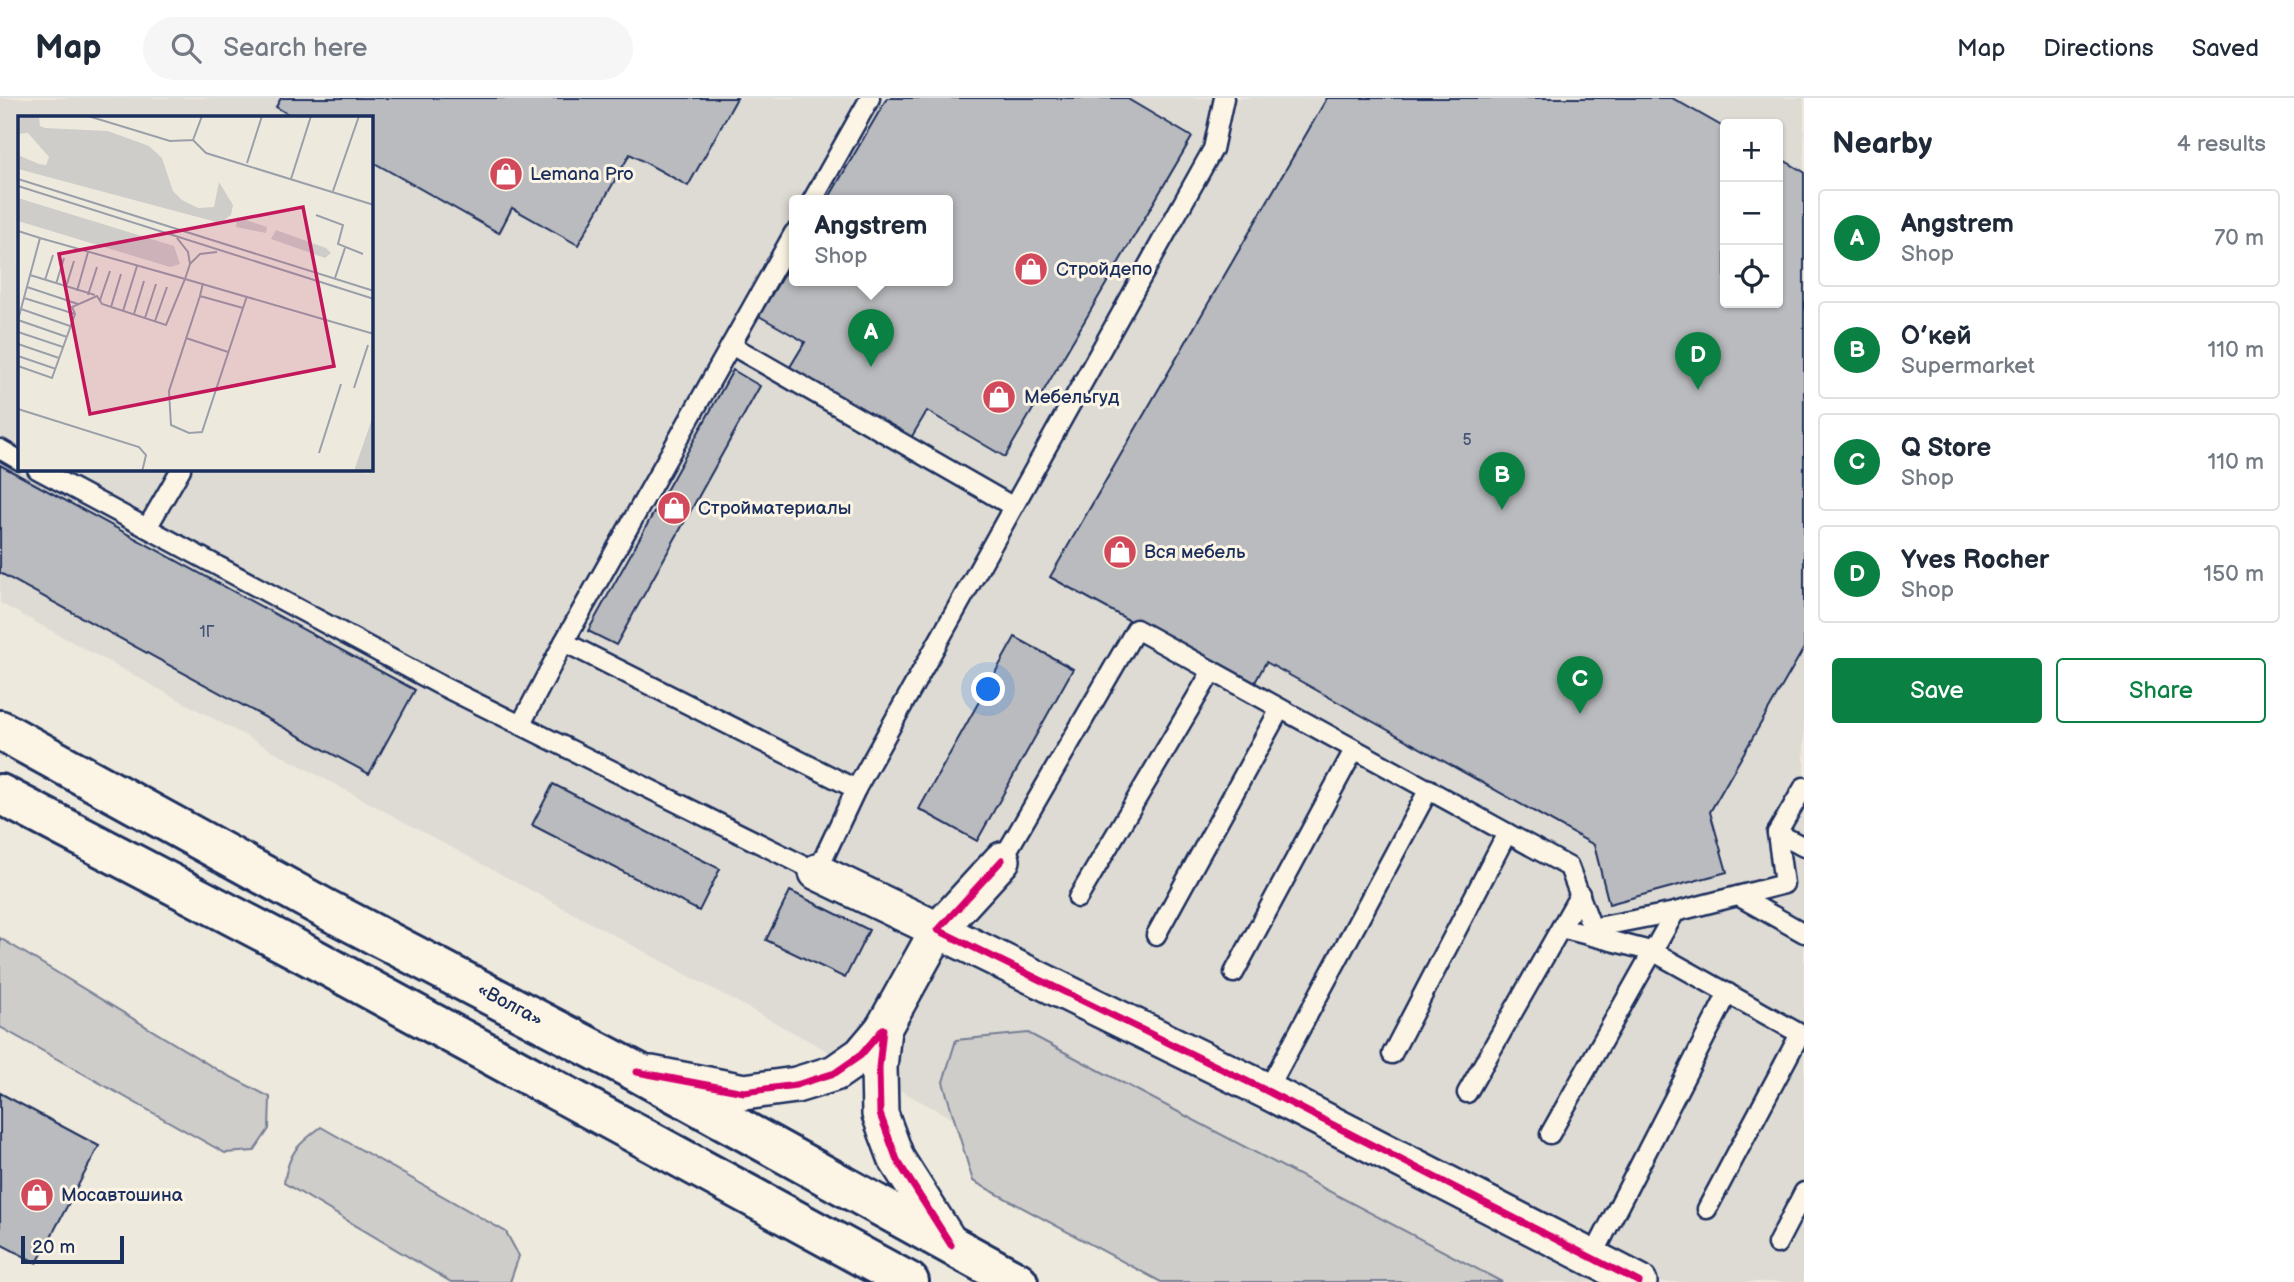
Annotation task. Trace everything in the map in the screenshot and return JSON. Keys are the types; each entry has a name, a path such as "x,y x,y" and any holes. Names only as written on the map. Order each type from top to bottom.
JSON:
{"highway":[{"name":"«Волга»","path":"0,730 324,908 637,1072 1018,1282"},
{"path":"0,794 309,955 909,1282"}],"street":[{"path":"637,1072 744,1092 796,1085 835,1073 861,1055 883,1029 938,930 1002,860"},
{"path":"817,872 1267,1091 1639,1282"},
{"path":"883,1029 879,1068 880,1114 897,1160 951,1245"}],"lane":[{"path":"815,195 870,98"},
{"path":"41,471 440,685 817,872 856,789 1213,149 1224,98"},
{"path":"521,724 564,642 789,242"},
{"path":"731,345 1012,506"},
{"path":"0,449 18,459"},
{"path":"147,528 180,471"},
{"path":"1002,860 1136,629 1569,867 1592,928 1675,912 1784,884 1777,832 1804,787"},
{"path":"564,642 856,789"},
{"path":"1077,898 1212,671"},
{"path":"1156,935 1280,709"},
{"path":"1234,973 1354,750"},
{"path":"1267,1091 1429,789"},
{"path":"1777,832 1804,847"},
{"path":"1392,1054 1507,833"},
{"path":"1467,1093 1580,894"},
{"path":"1738,896 1804,933"},
{"path":"1550,1133 1675,912"},
{"path":"1561,928 1654,951 1802,1035 1707,1209"},
{"path":"1592,1258 1728,993"},
{"path":"1777,1244 1804,1192"}],"shaded area":[{"path":"0,98 1804,98 1804,1282 1254,1282 0,603"},
{"path":"0,938 221,1072 270,1097 269,1129 254,1151 225,1153 0,1027"},
{"path":"1028,1033 1502,1282 1161,1282 973,1181 943,1082 956,1040"},
{"path":"321,1127 506,1232 519,1256 510,1282 451,1282 284,1183 295,1150"}],"building":[{"name":"Lemana Pro","path":"281,98 737,98 688,186 630,154 578,245 512,208 499,233 373,162 373,116 291,116 276,107"},
{"name":"Стройдепо","path":"887,98 1126,98 1192,137 1005,457 927,411 911,438 790,367 805,342 759,316 789,265 789,286 953,286 953,195 830,195"},
{"path":"1327,98 1672,98 1720,125 1720,308 1783,308 1783,160 1804,172 1804,648 1710,812 1727,872 1609,904 1594,845 1266,662 1252,688 1050,577"},
{"name":"Стройматериалы","path":"733,370 760,386 616,645 588,631"},
{"path":"0,465 415,690 369,774 0,573"},
{"path":"1015,637 1073,669 977,841 919,809"},
{"path":"553,784 720,869 699,911 532,825"},
{"path":"790,891 869,930 845,978 766,940"},
{"name":"Мосавтошина","path":"0,1093 99,1146 37,1263 0,1244"}],"cycle path":[{"path":"1002,860 938,930 1267,1091 1639,1282"},
{"path":"637,1072 744,1092 796,1085 835,1073 861,1055 883,1029 879,1068 880,1114 897,1160 951,1245"}],"place":[{"name":"Lemana Pro","path":"506,174"},
{"name":"Стройдепо","path":"1031,269"},
{"name":"Angstrem","path":"871,367"},
{"name":"Yves Rocher","path":"1698,390"},
{"name":"Мебельгуд","path":"999,397"},
{"name":"Стройматериалы","path":"674,508"},
{"name":"О’кей","path":"1502,510"},
{"name":"Вся мебель","path":"1120,552"},
{"name":"Q Store","path":"1580,714"},
{"name":"Мосавтошина","path":"37,1195"}]}
